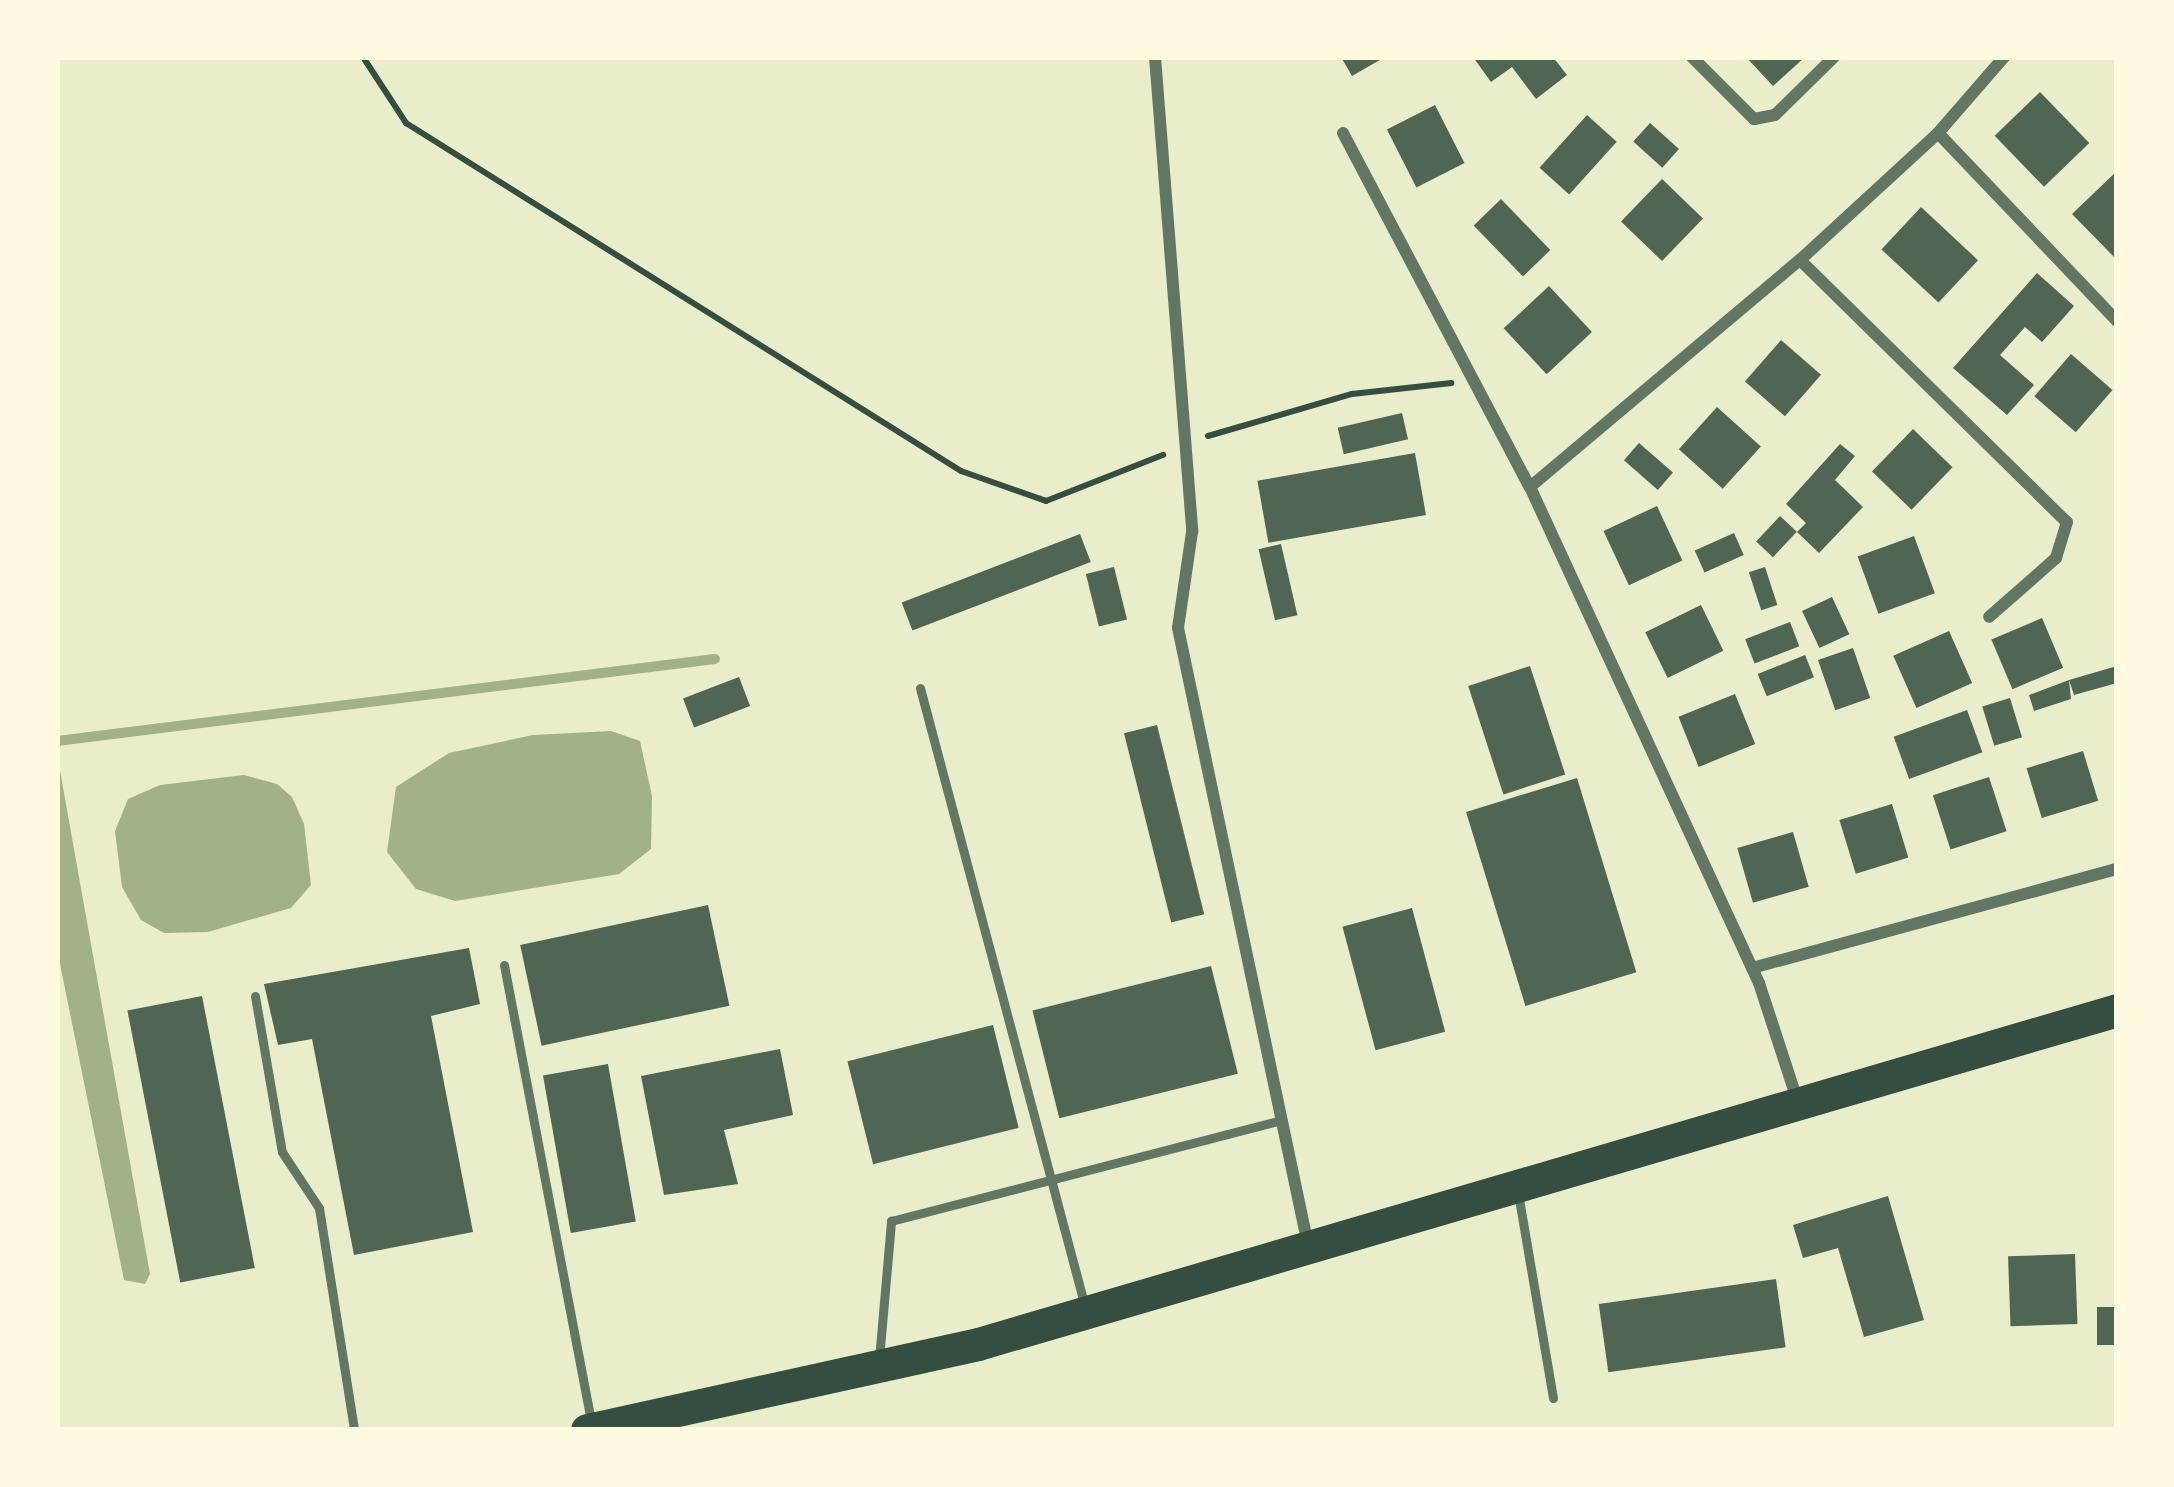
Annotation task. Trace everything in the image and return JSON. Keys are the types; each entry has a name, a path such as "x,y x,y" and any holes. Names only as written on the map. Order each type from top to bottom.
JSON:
{"highway":[{"path":"590,1430 878,1368 1087,1312 2117,1010"}],"street":[{"path":"1155,57 1192,532 1178,628 1185,683 1309,1249"},
{"path":"1692,57 1754,119 1775,115 1834,57"},
{"path":"1530,487 1801,260 1938,134 2004,57"},
{"path":"1343,134 1530,487 1752,968 1799,1104"},
{"path":"1938,134 2117,321"},
{"path":"1801,260 2067,522 2056,558 1989,617"},
{"path":"1752,968 2117,869"}],"lane":[{"path":"920,688 1087,1312"},
{"path":"504,965 590,1430"},
{"path":"255,996 282,1152 319,1208 354,1430"},
{"path":"878,1368 891,1221 1281,1120"},
{"path":"1517,1187 1553,1398"}],"path":[{"path":"363,57 406,123 961,471 1046,501 1231,425 1352,394 1444,387 1469,373"}],"shaded area":[{"path":"611,731 640,741 652,796 651,849 619,874 455,901 416,889 387,852 396,787 449,753 533,735"},
{"path":"57,754 150,1274 145,1284 124,1280 57,949"},
{"path":"244,775 277,784 292,797 304,824 311,885 291,908 208,932 164,933 141,920 122,887 115,831 128,799 160,785"}],"building":[{"path":"1341,57 1385,57 1352,76"},
{"path":"1473,57 1553,57 1567,75 1536,99 1512,67 1491,82"},
{"path":"1746,57 1805,57 1773,86"},
{"path":"2040,92 2089,143 2044,187 1995,136"},
{"path":"1435,105 1465,163 1416,187 1387,130"},
{"path":"1587,115 1617,142 1569,195 1539,168"},
{"path":"1650,123 1679,149 1662,168 1633,142"},
{"path":"2117,171 2117,260 2072,214"},
{"path":"1662,179 1703,219 1662,261 1621,221"},
{"path":"1501,199 1550,250 1523,276 1474,225"},
{"path":"1921,207 1978,260 1938,303 1881,249"},
{"path":"2037,273 2074,306 2042,342 2025,327 2000,355 2034,385 2007,415 1953,368"},
{"path":"1549,286 1592,332 1547,374 1504,328"},
{"path":"1781,340 1821,375 1785,416 1745,382"},
{"path":"2071,354 2113,390 2076,432 2034,396"},
{"path":"1717,407 1761,446 1723,489 1679,449"},
{"path":"1402,413 1408,439 1344,454 1338,428"},
{"path":"1913,429 1953,467 1912,510 1872,471"},
{"path":"1639,443 1673,473 1658,490 1624,460"},
{"path":"1840,444 1855,456 1835,480 1863,507 1819,553 1797,532 1806,523 1786,504"},
{"path":"1415,453 1426,515 1268,543 1257,481"},
{"path":"1657,506 1682,560 1629,585 1604,531"},
{"path":"1780,516 1797,532 1773,557 1756,542"},
{"path":"1734,533 1744,555 1704,572 1695,550"},
{"path":"1080,534 1091,562 912,630 902,602"},
{"path":"1914,536 1935,593 1878,614 1858,557"},
{"path":"1281,544 1297,615 1275,620 1259,549"},
{"path":"1114,567 1127,619 1099,626 1086,574"},
{"path":"1765,567 1777,605 1761,610 1749,572"},
{"path":"1832,597 1849,634 1819,648 1802,611"},
{"path":"1701,605 1723,651 1668,678 1645,632"},
{"path":"2042,618 2063,668 2012,689 1991,639"},
{"path":"1790,622 1799,646 1755,663 1745,639"},
{"path":"1949,631 1972,683 1916,708 1893,656"},
{"path":"1853,648 1870,698 1835,710 1818,660"},
{"path":"1805,655 1814,677 1767,696 1758,674"},
{"path":"1530,666 1565,774 1503,795 1468,686"},
{"path":"2117,666 2117,683 2074,695 2069,680"},
{"path":"739,677 750,706 694,727 683,699"},
{"path":"2069,680 2071,699 2034,711 2029,695"},
{"path":"1735,694 1755,744 1699,767 1678,717"},
{"path":"2010,698 2022,737 1994,746 1982,706"},
{"path":"1967,710 1982,752 1909,779 1894,737"},
{"path":"1157,725 1204,914 1171,922 1124,733"},
{"path":"2083,751 2098,801 2042,818 2027,768"},
{"path":"1989,777 2007,831 1951,849 1933,795"},
{"path":"1577,778 1636,972 1525,1006 1466,812"},
{"path":"1892,804 1908,858 1856,874 1839,820"},
{"path":"1793,832 1809,887 1753,903 1737,848"},
{"path":"708,905 729,1006 542,1046 520,945"},
{"path":"1412,908 1445,1032 1376,1050 1342,927"},
{"path":"469,948 480,1004 431,1016 473,1232 354,1255 312,1039 278,1045 264,984"},
{"path":"1211,966 1238,1074 1059,1118 1032,1011"},
{"path":"202,996 255,1268 180,1282 127,1011"},
{"path":"993,1025 1019,1128 873,1164 847,1061"},
{"path":"780,1049 793,1115 724,1130 738,1184 664,1195 641,1076"},
{"path":"608,1064 636,1222 571,1233 543,1075"},
{"path":"1888,1196 1924,1320 1864,1337 1838,1248 1803,1258 1793,1225"},
{"path":"2075,1254 2077,1324 2010,1326 2008,1256"},
{"path":"1776,1279 1786,1347 1608,1372 1599,1304"},
{"path":"2097,1307 2117,1307 2117,1345 2097,1345"}],"waterway":[{"path":"57,741 715,659"}]}
